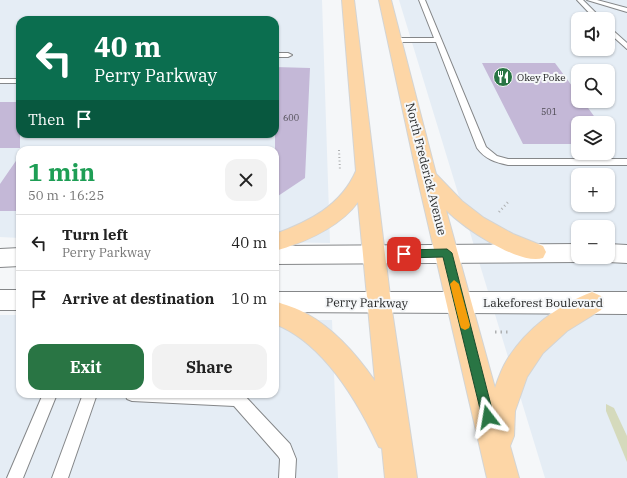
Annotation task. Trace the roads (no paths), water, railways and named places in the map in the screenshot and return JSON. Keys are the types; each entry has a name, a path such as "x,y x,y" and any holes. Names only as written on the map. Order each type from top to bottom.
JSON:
{"main road":[{"name":"North Frederick Avenue","path":"385,0 427,176 501,469"},
{"path":"346,2 366,170 379,304 401,478"},
{"path":"279,241 302,232 340,209 354,193 366,170"},
{"path":"427,176 459,210 475,222 503,240 534,252"},
{"path":"501,469 500,410 516,370 534,344 558,323 592,303"},
{"path":"279,314 297,322 325,345 351,372 376,407 398,451"}],"street":[{"path":"279,255 571,253"},
{"path":"615,253 627,254"},
{"path":"0,258 16,257"},
{"path":"0,300 16,300"},
{"name":"Perry Parkway","path":"279,302 379,304 459,303"},
{"name":"Lakeforest Boulevard","path":"459,303 627,303"}],"lane":[{"path":"422,0 482,148 493,158 508,162 627,162"},
{"path":"580,0 592,12"},
{"path":"590,0 627,10"},
{"path":"615,35 627,47"},
{"path":"395,40 438,40"},
{"path":"279,55 288,55"},
{"path":"0,81 16,81"},
{"path":"15,478 48,398"},
{"path":"60,478 89,398"},
{"path":"233,398 239,400 284,450 288,459 287,478"}],"place":[{"name":"Okey Poke","path":"503,77"}]}
